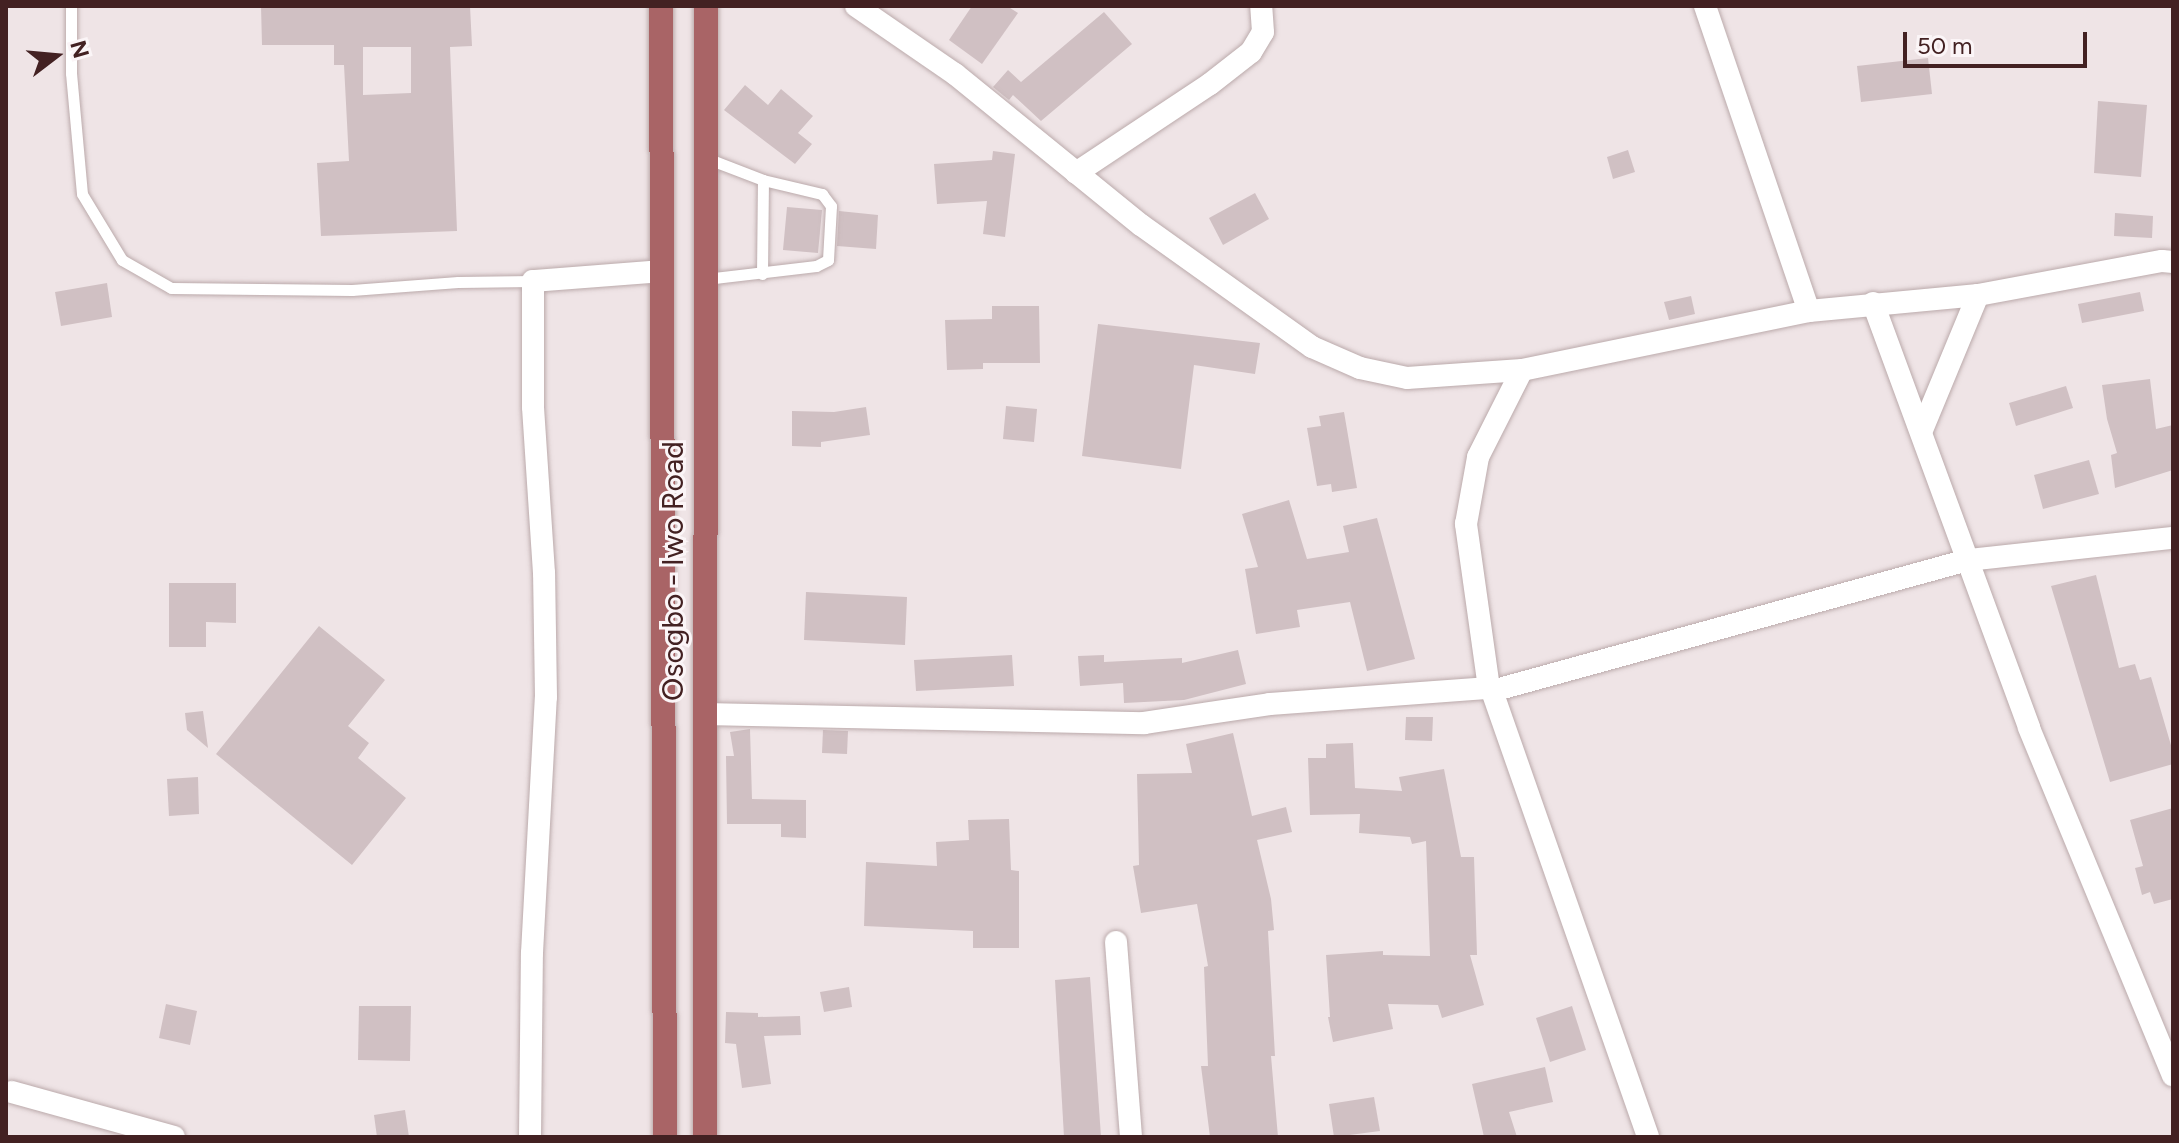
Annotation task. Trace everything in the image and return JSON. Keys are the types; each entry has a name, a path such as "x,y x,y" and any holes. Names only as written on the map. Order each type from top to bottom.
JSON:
{"main road":[{"name":"Osogbo - Iwo Road","path":"661,6 665,1137"},
{"name":"Osogbo - Iwo Road","path":"705,1137 706,6"}],"street":[{"path":"856,6 955,74 1141,225 1312,347 1360,368 1407,378 1522,370 1809,311 1978,295 2162,261 2173,262"},
{"path":"1076,173 1210,84 1251,52 1263,32 1261,6"},
{"path":"1705,6 1809,311"},
{"path":"530,1137 532,953 546,697 544,573 533,407 533,281 662,271"},
{"path":"1922,430 1978,295"},
{"path":"1873,303 2029,728 2173,1075"},
{"path":"1522,370 1478,457 1466,524 1490,690 1648,1137"},
{"path":"704,714 1144,723 1270,704 1490,690 1969,560 2173,538"},
{"path":"1116,942 1131,1137"},
{"path":"12,1092 174,1137"}],"lane":[{"path":"71,6 71,73 82,194 122,260 171,288 352,290 458,282 533,281"},
{"path":"706,158 763,180 822,194 831,206 828,260 816,266 706,279"},
{"path":"762,274 763,180"}],"building":[{"path":"261,6 470,6 472,46 450,47 457,231 321,236 317,163 349,161 344,65 334,65 334,45 262,45","holes":["363,47 411,47 411,93 363,95"]},
{"path":"972,6 1007,6 1018,13 982,64 949,40"},
{"path":"1104,12 1132,44 1041,121 1013,95 1009,100 993,87 1008,70 1021,82"},
{"path":"1928,58 1932,94 1861,102 1857,66"},
{"path":"745,85 768,105 781,89 813,116 798,133 812,144 795,164 724,110"},
{"path":"2098,101 2147,105 2141,177 2094,173"},
{"path":"1628,150 1635,172 1613,179 1607,157"},
{"path":"993,151 1015,154 1005,237 983,234 987,201 937,204 934,164 992,160"},
{"path":"1255,193 1269,219 1223,245 1209,218"},
{"path":"787,207 822,210 818,253 783,250"},
{"path":"839,211 878,215 876,249 837,246"},
{"path":"2115,213 2153,216 2152,238 2114,236"},
{"path":"107,283 112,317 61,326 55,292"},
{"path":"2140,292 2144,311 2082,323 2078,304"},
{"path":"1691,296 1695,314 1669,320 1664,302"},
{"path":"992,306 1039,306 1040,363 983,363 983,369 947,370 945,320 992,319"},
{"path":"1098,324 1260,343 1255,374 1194,365 1181,469 1082,456"},
{"path":"2150,379 2156,429 2173,425 2173,470 2115,488 2111,455 2117,453 2107,419 2102,385"},
{"path":"2066,386 2073,408 2016,426 2009,403"},
{"path":"1006,406 1037,409 1034,442 1003,439"},
{"path":"866,407 870,435 821,442 821,447 792,446 792,411 834,412"},
{"path":"1344,412 1357,488 1332,492 1331,484 1317,486 1307,428 1321,426 1319,416"},
{"path":"2089,460 2099,494 2043,509 2034,475"},
{"path":"1289,500 1307,559 1349,552 1343,526 1377,518 1415,659 1367,671 1350,602 1297,610 1300,627 1256,634 1245,569 1258,567 1242,514"},
{"path":"2096,575 2119,668 2135,664 2140,680 2151,677 2173,752 2173,764 2110,782 2051,586"},
{"path":"169,583 236,583 236,623 206,622 206,647 169,647"},
{"path":"806,592 907,597 905,645 804,640"},
{"path":"319,626 385,680 348,726 369,743 358,758 406,798 352,865 216,754"},
{"path":"1238,650 1246,684 1184,700 1124,703 1123,683 1080,686 1078,656 1104,655 1104,662 1182,658 1182,663"},
{"path":"1012,655 1014,686 916,691 914,660"},
{"path":"203,711 208,748 187,730 185,713"},
{"path":"1406,717 1433,717 1432,741 1405,740"},
{"path":"750,729 752,799 806,800 806,838 781,837 781,824 727,824 726,756 734,756 730,732"},
{"path":"823,730 848,731 847,754 822,753"},
{"path":"1233,733 1252,816 1286,807 1292,832 1257,840 1271,899 1274,930 1268,931 1275,1056 1271,1056 1278,1137 1210,1137 1201,1066 1208,1066 1204,967 1208,966 1197,904 1141,913 1133,866 1139,865 1137,774 1192,773 1186,744"},
{"path":"1353,743 1355,788 1402,791 1399,777 1444,769 1461,857 1474,857 1477,955 1470,955 1484,1005 1442,1018 1438,1005 1388,1004 1393,1029 1333,1042 1328,1017 1326,955 1383,951 1383,955 1430,956 1426,841 1412,844 1410,837 1359,833 1360,814 1310,815 1308,758 1326,758 1326,744"},
{"path":"198,777 199,814 169,816 167,779"},
{"path":"2173,808 2173,899 2154,904 2150,892 2142,895 2135,868 2143,866 2130,820"},
{"path":"1009,819 1011,870 1019,871 1019,948 973,948 973,931 864,926 866,862 937,866 936,842 969,840 968,820"},
{"path":"1090,977 1101,1137 1064,1137 1055,980"},
{"path":"849,987 852,1007 824,1012 820,992"},
{"path":"166,1004 197,1011 190,1045 159,1038"},
{"path":"359,1006 411,1006 410,1061 358,1060"},
{"path":"1572,1006 1586,1050 1550,1062 1536,1018"},
{"path":"726,1012 758,1013 758,1017 800,1016 801,1035 764,1036 771,1084 742,1088 736,1044 725,1043"},
{"path":"1545,1067 1553,1102 1509,1112 1517,1137 1484,1137 1472,1084"},
{"path":"1374,1097 1380,1131 1334,1137 1329,1104"},
{"path":"405,1110 409,1137 377,1137 374,1115"}]}
